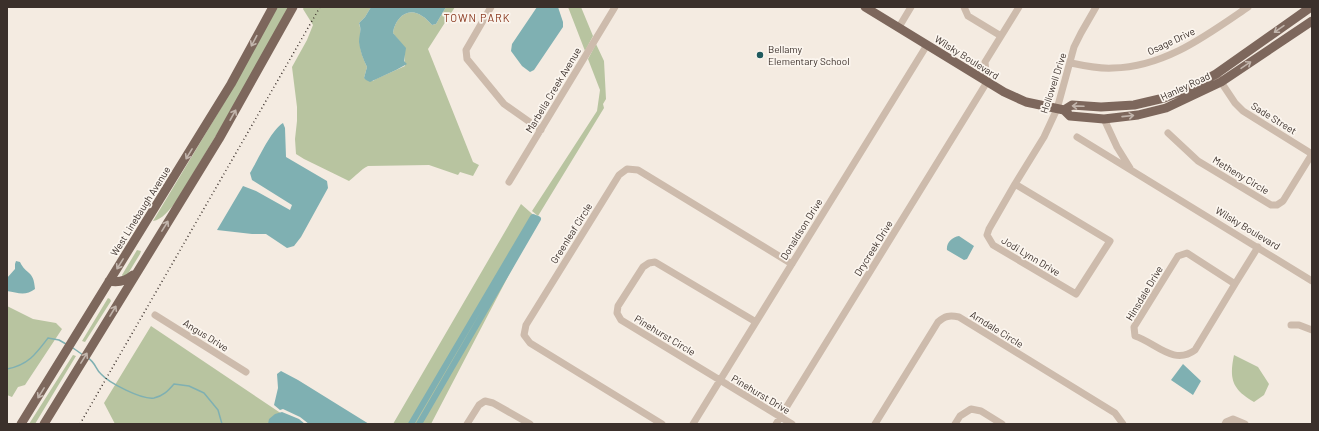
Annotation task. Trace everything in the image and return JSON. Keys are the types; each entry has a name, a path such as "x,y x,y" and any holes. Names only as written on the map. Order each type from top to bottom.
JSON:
{"main road":[{"name":"West Linebaugh Avenue","path":"44,424 137,271 148,236 273,7"},
{"name":"West Linebaugh Avenue","path":"21,424 110,281 148,236 219,139 293,7"},
{"name":"Wilsky Boulevard","path":"865,7 1004,92 1020,100 1060,109"},
{"name":"Hanley Road","path":"1060,109 1072,105 1101,107 1134,105 1164,98 1218,78 1312,7"},
{"name":"Hanley Road","path":"1060,109 1070,116 1104,119 1138,115 1166,108 1312,21"},
{"path":"110,281 123,281 137,271"}],"street":[{"path":"491,7 466,50 467,59 504,104 541,130"},
{"name":"Marbella Creek Avenue","path":"509,182 614,7"},
{"path":"898,28 911,7"},
{"path":"964,7 968,16 1001,36"},
{"path":"987,82 985,62 1019,7"},
{"name":"Hollowell Drive","path":"1016,184 1060,109 1074,47 1096,7"},
{"name":"Osage Drive","path":"1071,63 1092,67 1113,68 1134,67 1155,62 1192,45 1248,7"},
{"name":"Donaldson Drive","path":"693,424 927,45"},
{"name":"Sade Street","path":"1218,78 1243,111 1312,154"},
{"name":"Drycreek Drive","path":"776,424 987,82"},
{"name":"Wilsky Boulevard","path":"1104,119 1117,147 1132,170"},
{"name":"Metheny Circle","path":"1168,133 1198,161 1271,205 1278,205 1283,201 1312,154"},
{"name":"Wilsky Boulevard","path":"1077,137 1312,280"},
{"name":"Greenleaf Circle","path":"662,424 530,344 524,335 526,325 618,175 627,169 638,170 792,264"},
{"name":"Jodi Lynn Drive","path":"1016,184 1110,241 1076,294 993,245 987,235 988,228 1016,184"},
{"name":"Hinsdale Drive","path":"1235,284 1187,253 1178,256 1134,327 1135,336 1173,356 1188,356 1195,350 1258,247"},
{"name":"Pinehurst Circle","path":"720,380 621,320 617,313 618,306 643,267 649,263 655,262 756,322"},
{"name":"Angus Drive","path":"155,315 246,372"},
{"name":"Arndale Circle","path":"875,424 938,322 944,317 951,315 959,317 1115,413 1123,424"},
{"path":"1291,325 1299,325 1312,330"},
{"name":"Pinehurst Drive","path":"720,380 792,424"},
{"path":"467,424 478,405 485,401 493,403 530,424"},
{"path":"955,424 960,416 971,409 981,411 1002,424"},
{"path":"1225,424 1233,419 1245,424"}],"green space":[{"path":"277,7 289,7 253,74 176,202 163,216 153,221 221,108"},
{"path":"304,7 371,7 359,23 361,50 367,67 364,78 373,81 405,66 403,47 393,33 399,18 407,13 417,13 432,25 436,24 446,7 455,7 428,49 473,162 479,165 473,176 460,172 458,175 429,165 368,166 349,181 296,154 295,139 297,107 292,67 307,40 313,25 303,9"},
{"path":"568,7 581,7 593,36 585,51"},
{"path":"596,44 604,61 606,99 603,104 604,108 538,216 532,211 597,111 600,90 588,59"},
{"path":"521,204 538,219 431,424 393,424"},
{"path":"137,250 141,251 140,254 126,277 123,277 122,275"},
{"path":"108,298 111,301 85,342 82,341"},
{"path":"7,306 33,319 56,323 62,329 25,385 18,387 12,397 7,395"},
{"path":"151,326 297,424 115,424 104,403"},
{"path":"73,355 76,356 35,424 29,424"},
{"path":"1234,355 1258,367 1269,384 1264,395 1254,402 1241,393 1234,383 1232,371"}],"water":[{"path":"371,7 446,7 436,24 432,25 417,13 407,13 399,18 393,33 406,48 404,61 407,64 370,82 364,78 367,67 359,45 359,23"},
{"path":"537,7 558,7 563,22 563,27 534,70 530,72 522,66 511,51 512,44"},
{"path":"283,123 285,128 286,157 327,181 328,188 301,237 294,246 287,248 266,234 217,230 243,186 256,191 290,210 292,205 252,180 250,173 269,138"},
{"path":"959,236 974,246 967,259 964,260 947,250 947,245 950,241"},
{"path":"16,261 20,262 33,279 35,289 28,293 7,291 7,278 15,269"},
{"path":"1183,364 1201,381 1193,395 1171,380"},
{"path":"281,371 369,424 309,424 300,417 283,409 280,410 274,405 278,388 277,374"},
{"path":"282,412 299,419 305,424 268,424 269,419 275,414"}],"waterway":[{"path":"411,424 533,217 538,219 419,424"},
{"path":"7,369 26,362 48,338 59,340 66,344"},
{"path":"73,348 83,355"},
{"path":"88,358 93,362 105,378 134,394 154,398 165,393 174,384 189,386 204,393 218,410 222,424"}],"railway":[{"path":"80,424 320,7"}],"place":[{"name":"Bellamy Elementary School","path":"760,55"}],"district":[{"name":"TOWN PARK","path":"477,18"}]}
